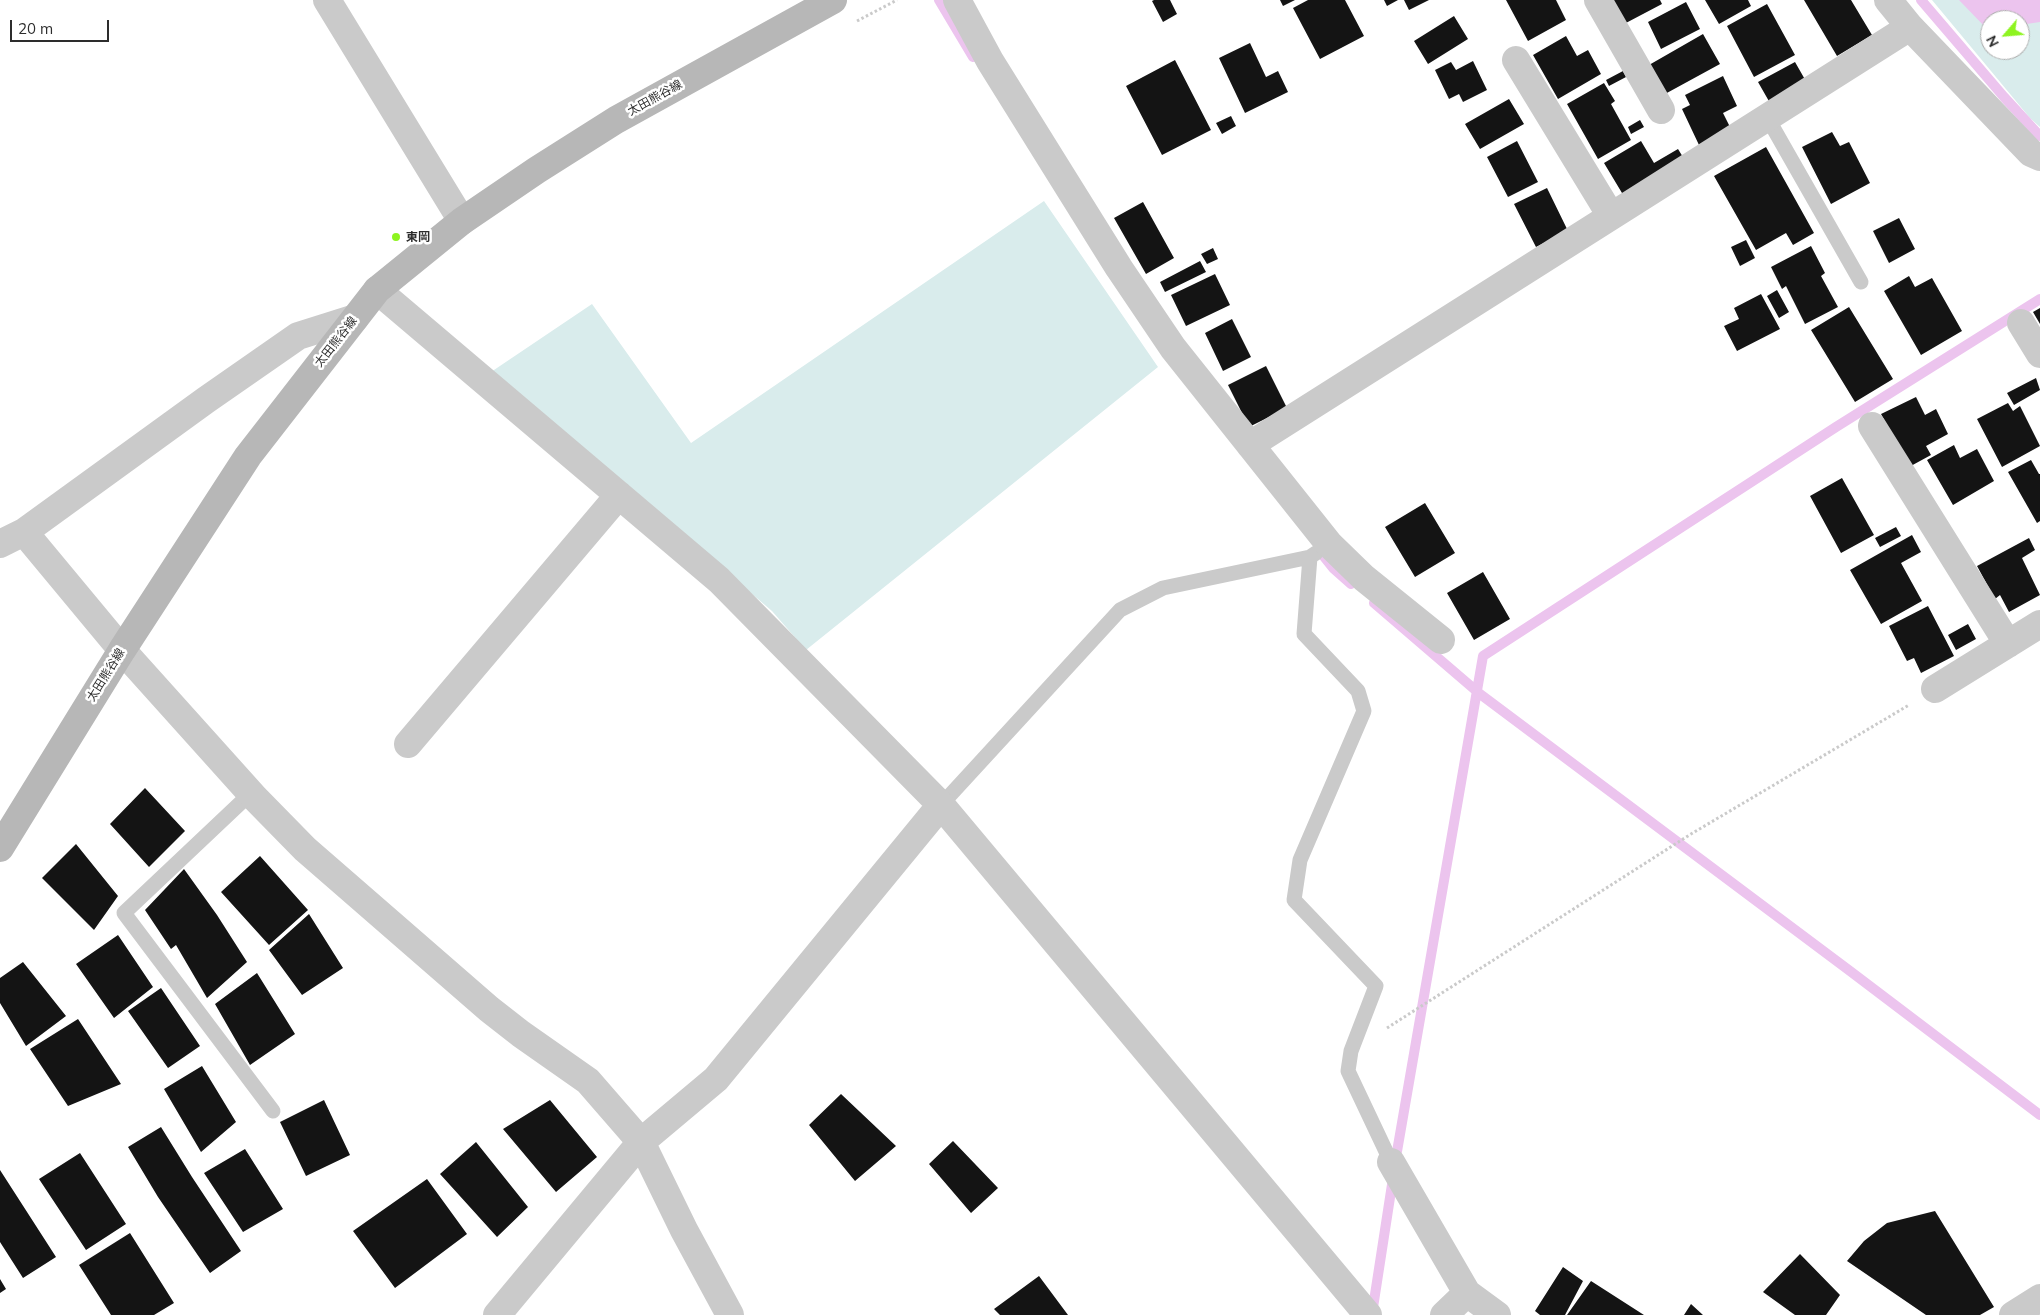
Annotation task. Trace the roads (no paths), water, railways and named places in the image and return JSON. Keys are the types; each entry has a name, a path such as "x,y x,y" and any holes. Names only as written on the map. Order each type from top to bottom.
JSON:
{"main road":[{"name":"太田熊谷線","path":"0,848 122,650 248,456 377,290 462,221 537,170 616,120 833,0"}],"street":[{"path":"327,0 462,221"},
{"path":"957,0 990,61 1119,268 1173,348 1250,445 1319,551 1364,578 1441,640"},
{"path":"1598,0 1661,110"},
{"path":"1888,0 1910,27 2031,153 2040,157"},
{"path":"1250,445 1910,27"},
{"path":"1516,60 1611,216"},
{"path":"377,290 719,580 942,806 1368,1315"},
{"path":"0,544 24,532 298,336 355,318"},
{"path":"2021,323 2040,354"},
{"path":"1872,426 2008,644"},
{"path":"408,744 619,495"},
{"path":"24,532 122,650 251,793 305,849 489,1009 588,1081 641,1142 684,1230 730,1315"},
{"path":"1935,689 2040,624"},
{"path":"497,1315 641,1142 716,1079 942,806"},
{"path":"1391,1162 1467,1293 1497,1315"},
{"path":"1444,1315 1467,1293"},
{"path":"2016,1314 2040,1298"}],"lane":[{"path":"1767,117 1862,282"},
{"path":"942,806 1120,610 1163,588 1319,551 1304,634 1358,691 1364,711 1300,860 1294,900 1376,986 1351,1051 1348,1071 1391,1162"},
{"path":"251,793 124,913 273,1111"}],"waterway":[{"path":"939,0 973,57"},
{"path":"1921,0 2040,136"},
{"path":"1395,1163 1483,656 1836,427 2040,299"},
{"path":"1321,553 1333,568 1351,584"},
{"path":"1374,603 1480,694 2040,1115"},
{"path":"1372,1314 1393,1178"}],"place":[{"name":"東岡","path":"396,237"}]}
